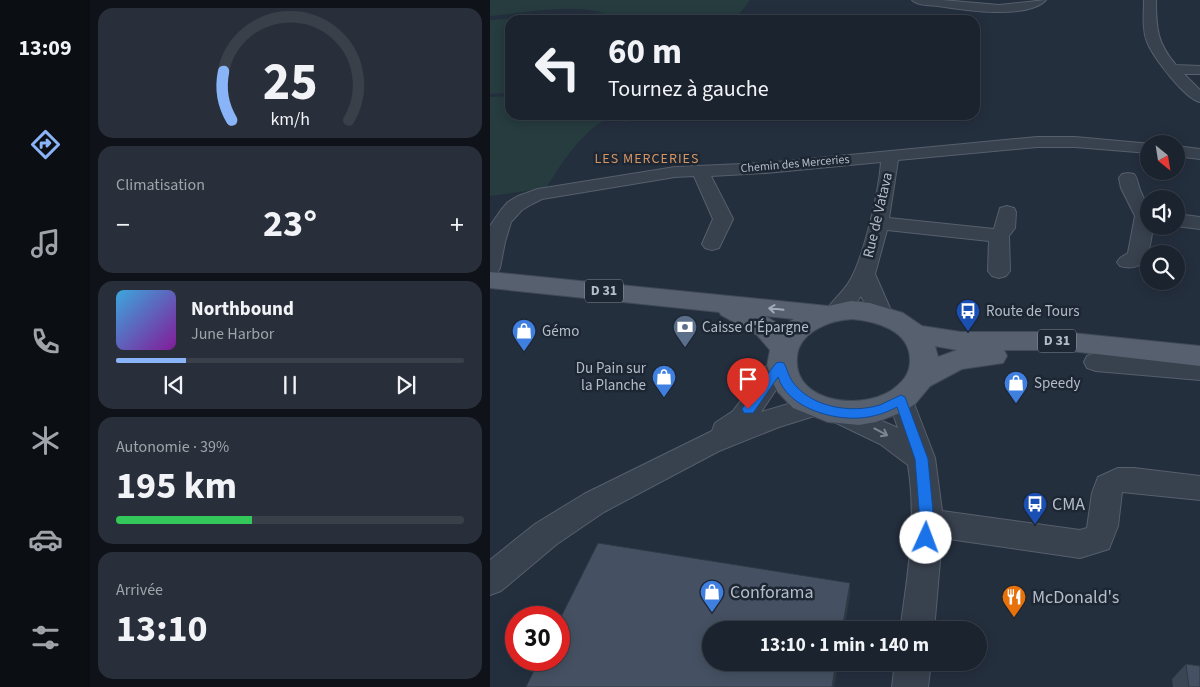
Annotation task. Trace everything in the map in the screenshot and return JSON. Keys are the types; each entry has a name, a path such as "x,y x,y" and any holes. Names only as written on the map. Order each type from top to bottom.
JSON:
{"main road":[{"name":"D 31","path":"490,280 830,313"},
{"name":"D 31","path":"718,302 767,329 781,357"},
{"path":"867,311 882,315 900,323 914,334 924,355 925,367 922,378 914,390 901,400 882,409 860,413 826,409 798,395 785,381 781,357 798,328 810,320 830,313 867,311"},
{"name":"D 31","path":"914,334 961,341 1062,341 1200,356"},
{"path":"922,378 957,360 1010,354 1200,375"}],"street":[{"path":"918,0 1003,7 1028,6 1040,0"},
{"path":"1150,0 1150,24 1155,45 1172,69 1200,98"},
{"path":"1172,69 1200,70"},
{"name":"Chemin des Merceries","path":"490,268 500,224 511,207 524,199 558,190 675,172 766,168 1037,142 1074,142 1140,147"},
{"path":"1185,152 1200,154"},
{"name":"Rue de Vatava","path":"830,313 857,287 864,274 879,224 890,163 888,155"},
{"path":"700,171 723,219 712,244"},
{"path":"1128,178 1130,188 1140,204"},
{"path":"999,271 999,236 1005,228 1007,212"},
{"path":"1185,221 1200,223"},
{"path":"879,224 999,236"},
{"path":"1127,262 1138,256 1143,235"},
{"name":"Rue de Vatava","path":"864,274 882,315"},
{"path":"708,443 742,418 781,357"},
{"path":"1096,362 1200,371"},
{"path":"901,400 921,459 927,522 918,621"},
{"path":"490,580 546,534 594,503 708,443 771,419 826,409 890,436 921,459"},
{"path":"927,522 1080,544 1098,539 1104,527 1104,501 1108,486 1118,480 1134,480 1200,488"},
{"path":"910,687 912,671"}],"green space":[{"path":"490,0 750,0 739,15 571,15 604,13 591,10 562,9 490,16"},
{"path":"505,19 505,93 490,94 490,20"},
{"path":"505,96 505,120 604,120 573,149 546,188 490,196 490,97"}],"building":[{"name":"Conforama","path":"598,543 850,583 844,621 702,621 702,671 835,671 832,687 526,687 534,671 570,671 570,606 566,606"},
{"path":"1186,664 1200,666 1200,687 1189,687"}],"place":[{"name":"Route de Tours","path":"968,332"},
{"name":"Caisse d'Épargne","path":"685,348"},
{"name":"Gémo","path":"524,352"},
{"name":"Du Pain sur la Planche","path":"664,398"},
{"name":"Speedy","path":"1016,404"},
{"name":"CMA","path":"1035,525"},
{"name":"Conforama","path":"712,613"},
{"name":"McDonald's","path":"1014,618"}],"district":[{"name":"LES MERCERIES","path":"647,159"}],"route":[{"path":"748,409 756,401 780,366 785,381 798,395 816,406 837,412 860,413 882,409 901,400 921,459 926,498 926,538"}]}
